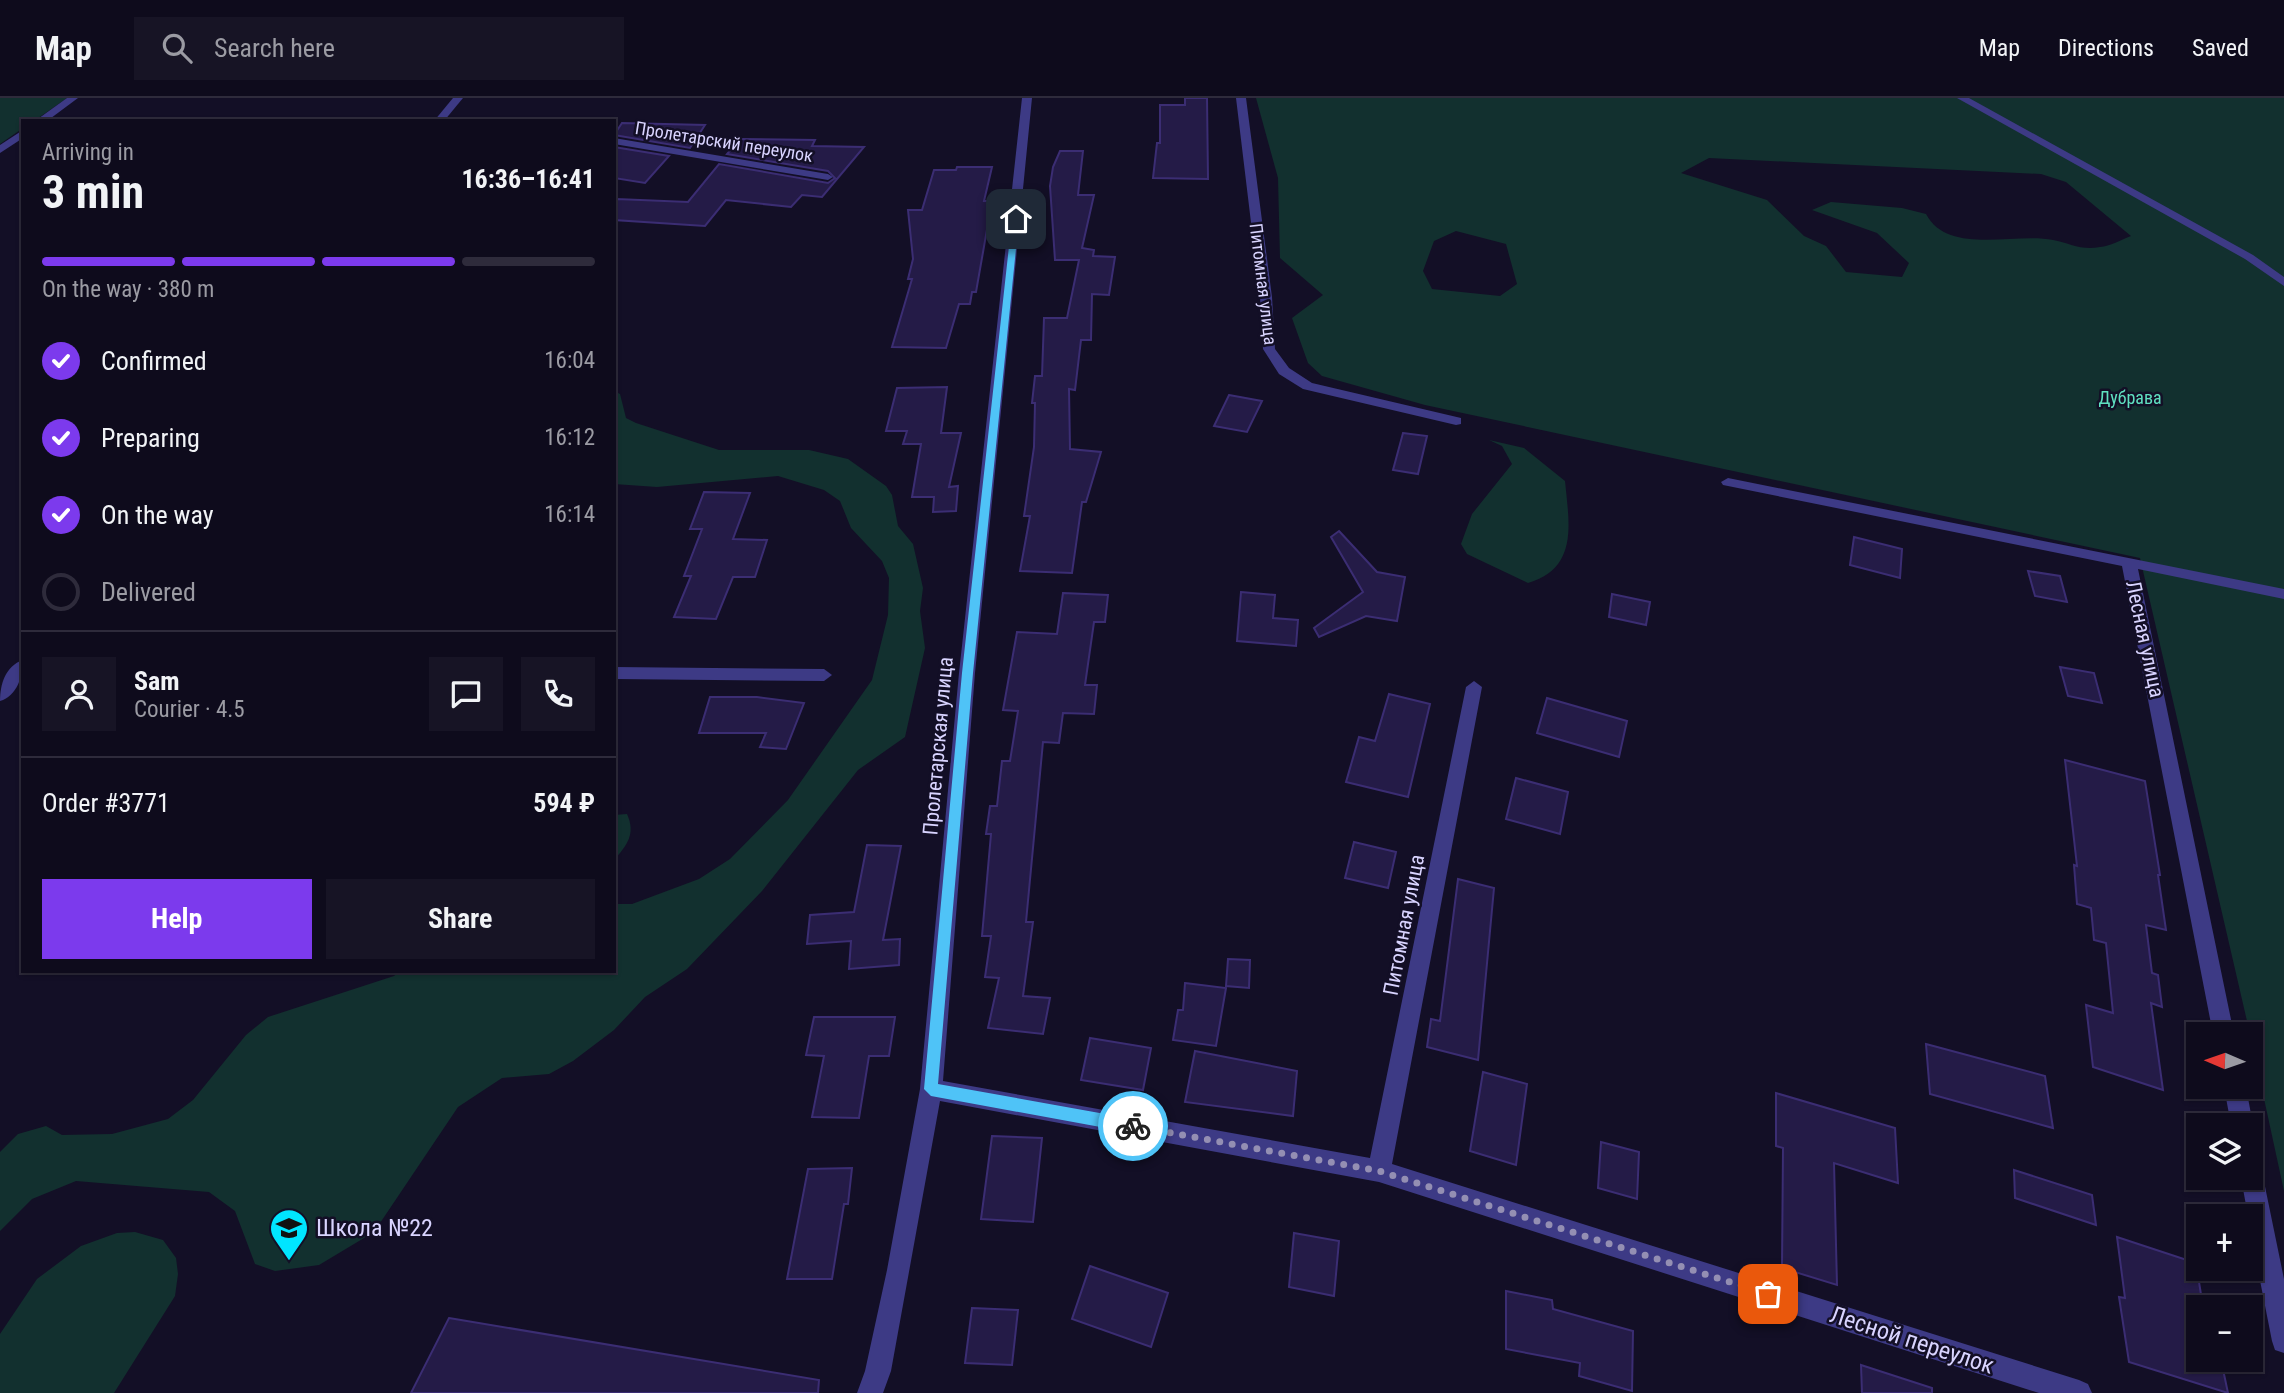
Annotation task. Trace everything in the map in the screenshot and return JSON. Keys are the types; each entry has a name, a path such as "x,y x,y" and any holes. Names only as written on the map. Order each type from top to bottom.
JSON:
{"street":[{"path":"43,119 72,98"},
{"path":"441,119 458,98"},
{"name":"Пролетарская улица","path":"870,1393 878,1371 899,1270 931,1089 967,673 1027,98"},
{"name":"Питомная улица","path":"1241,98 1266,297 1269,349 1276,360 1284,371 1308,386 1456,421"},
{"path":"1962,98 2249,257 2284,282"},
{"path":"0,150 21,134"},
{"name":"Пролетарский переулок","path":"616,141 828,177"},
{"name":"Лесная улица","path":"1728,482 2129,562 2222,1022"},
{"path":"2129,562 2284,594"},
{"path":"0,671 21,669"},
{"path":"0,695 21,670"},
{"path":"616,673 824,674"},
{"name":"Питомная улица","path":"1379,1171 1474,687"},
{"name":"Лесной переулок","path":"931,1089 1379,1171 2079,1393"},
{"path":"2254,1190 2284,1341"}],"green space":[{"path":"0,98 67,98 37,119 21,119 21,129 0,144"},
{"name":"Дубрава","path":"1256,98 2284,98 2284,1191 2263,1094 2263,1022 2247,1022 2140,558 1425,405 1322,376 1308,363 1292,318 1323,295 1280,258 1278,178","holes":["1709,158 2041,174 2066,182 2131,236 2093,248 2038,238 1966,239 1950,235 1936,227 1926,214 1902,208 1831,202 1812,210 1877,233 1909,263 1902,277 1846,272 1826,246 1804,236 1767,200 1681,173","1456,231 1506,244 1517,284 1500,296 1432,289 1423,271 1434,241"]},
{"path":"616,392 620,394 626,418 636,423 719,450 809,450 848,459 886,486 892,495 898,526 913,544 923,588 920,611 925,648 905,737 858,770 762,891 687,969 645,997 614,1030 573,1061 549,1074 502,1078 458,1107 374,1232 319,1265 275,1271 255,1264 235,1211 209,1192 76,1181 32,1199 0,1231 0,1152 18,1134 46,1126 62,1135 112,1134 168,1119 193,1100 246,1035 268,1017 398,973 616,973 616,904 632,904 699,879 730,859 788,800 872,680 888,615 889,578 882,561 851,528 840,501 824,490 778,476 657,487 616,484"},
{"path":"1489,440 1524,448 1565,481 1568,528 1563,555 1556,567 1528,583 1467,554 1461,544 1472,514 1512,464 1502,446"},
{"path":"627,814 631,828 629,839 616,858 616,815"},
{"path":"135,1232 163,1240 176,1258 178,1274 175,1296 114,1393 0,1393 0,1334 37,1279 81,1246 117,1233"}],"building":[{"path":"1185,98 1207,98 1208,179 1153,178 1157,143 1160,143 1160,105 1185,105"},
{"path":"622,123 705,125 690,148 616,135"},
{"path":"740,139 815,140 812,146 864,147 822,197 802,195 791,207 726,200 705,226 616,220 617,199 688,202 719,164 828,183 835,178 828,171 727,154"},
{"path":"616,147 669,156 645,183 616,178"},
{"path":"1060,151 1083,151 1078,195 1094,195 1082,248 1094,250 1093,256 1115,257 1109,295 1092,294 1091,340 1081,340 1075,390 1069,389 1070,449 1101,452 1086,502 1082,502 1072,573 1020,571 1030,516 1024,516 1034,447 1035,403 1032,403 1035,376 1042,376 1044,318 1067,318 1079,260 1055,260 1050,186 1053,167"},
{"path":"957,167 992,167 984,201 992,201 976,292 972,292 970,304 959,304 946,348 892,347 912,279 908,279 913,259 908,210 922,210 934,170 956,170"},
{"path":"947,387 941,433 961,433 949,487 958,486 956,511 933,512 934,497 912,497 921,444 903,444 907,431 886,431 897,388"},
{"path":"1229,395 1262,401 1247,432 1214,426"},
{"path":"1403,433 1427,436 1418,474 1393,470"},
{"path":"704,492 750,493 733,539 767,540 755,577 733,577 716,619 674,617 691,576 684,576 702,529 690,529"},
{"path":"1339,531 1377,572 1405,577 1397,621 1366,616 1319,637 1314,628 1363,592 1331,537"},
{"path":"1854,537 1902,549 1900,578 1850,565"},
{"path":"2028,571 2060,576 2067,602 2035,596"},
{"path":"1241,592 1275,595 1273,618 1298,620 1296,646 1237,641"},
{"path":"1063,593 1108,595 1105,622 1094,622 1085,685 1097,685 1094,714 1063,713 1059,743 1043,742 1026,922 1033,922 1023,996 1050,998 1043,1034 988,1028 999,978 985,977 991,936 982,936 991,834 986,834 990,806 997,806 1002,761 1010,761 1018,711 1003,710 1017,632 1057,634"},
{"path":"1612,594 1650,602 1646,625 1609,617"},
{"path":"2060,667 2094,673 2102,703 2068,696"},
{"path":"1389,694 1430,704 1408,797 1346,782 1359,737 1375,741"},
{"path":"710,697 757,697 804,703 786,749 760,747 766,733 699,733"},
{"path":"1547,698 1627,721 1619,757 1537,733"},
{"path":"2065,760 2145,781 2166,930 2146,925 2152,973 2158,975 2162,1007 2151,1003 2163,1090 2093,1067 2086,1005 2113,1013 2106,943 2094,940 2091,908 2077,904 2074,865 2077,866"},
{"path":"1516,778 1568,792 1560,834 1506,819"},
{"path":"1354,842 1396,852 1388,888 1345,878"},
{"path":"867,845 901,846 883,940 900,939 899,965 849,969 851,941 807,944 810,915 854,912"},
{"path":"1458,879 1494,888 1478,1060 1427,1047 1431,1019 1440,1021"},
{"path":"1228,959 1250,960 1249,988 1226,986"},
{"path":"1185,983 1226,988 1216,1046 1173,1040 1178,1010 1183,1010"},
{"path":"814,1017 895,1017 889,1056 869,1056 859,1118 812,1117 824,1056 806,1055"},
{"path":"1090,1038 1151,1048 1143,1090 1081,1080"},
{"path":"1926,1044 2045,1076 2053,1128 1930,1094"},
{"path":"1195,1051 1297,1071 1293,1116 1185,1102"},
{"path":"1483,1072 1527,1084 1516,1165 1470,1151"},
{"path":"1776,1093 1895,1128 1898,1183 1834,1163 1837,1285 1782,1268 1783,1148 1776,1146"},
{"path":"992,1136 1042,1138 1033,1222 981,1219"},
{"path":"1601,1142 1639,1152 1637,1199 1598,1188"},
{"path":"852,1168 848,1204 844,1204 832,1279 787,1279 808,1169"},
{"path":"2014,1170 2092,1195 2096,1225 2015,1198"},
{"path":"1294,1233 1339,1241 1334,1296 1289,1287"},
{"path":"2117,1237 2186,1260 2186,1281 2199,1281 2201,1295 2186,1295 2186,1372 2224,1372 2228,1393 2129,1362 2119,1297 2125,1298"},
{"path":"1090,1266 1168,1293 1151,1347 1072,1319"},
{"path":"1506,1291 1552,1300 1553,1309 1633,1331 1632,1391 1579,1376 1580,1363 1506,1349"},
{"path":"972,1308 1018,1310 1012,1365 965,1363"},
{"path":"449,1318 819,1380 818,1393 411,1393"},
{"path":"1861,1365 1932,1388 1932,1393 1862,1393"}],"way so far":[{"path":"1133,1126 1379,1171 1768,1294"}],"place":[{"name":"Школа №22","path":"289,1262"}],"route":[{"path":"1016,219 967,673 931,1089 1133,1126"}]}
